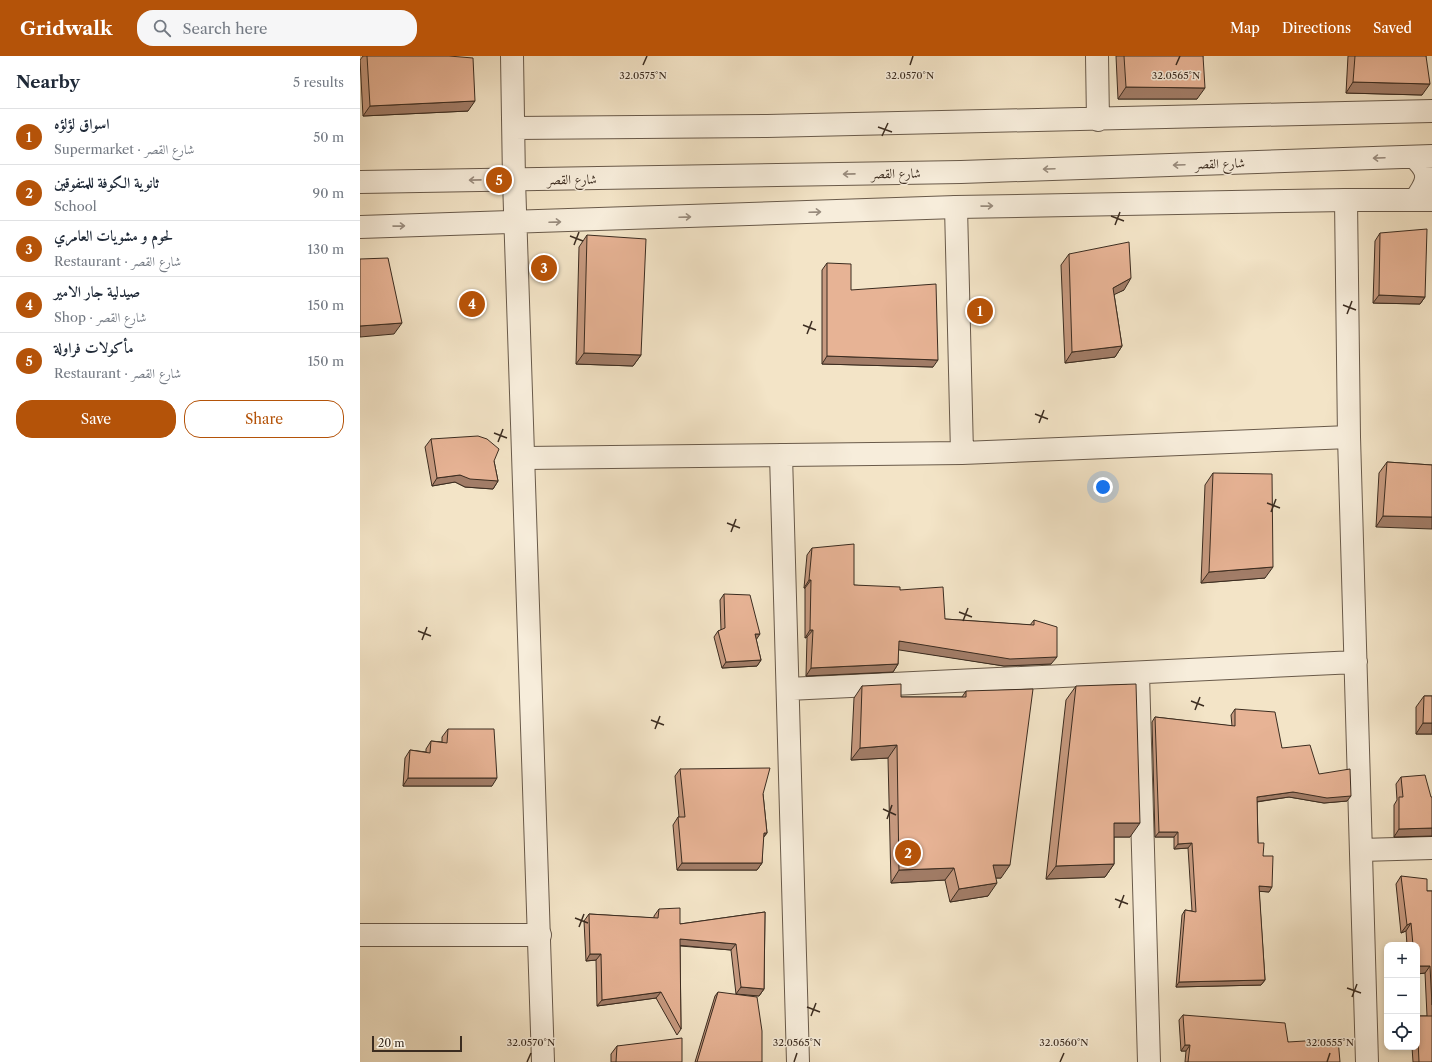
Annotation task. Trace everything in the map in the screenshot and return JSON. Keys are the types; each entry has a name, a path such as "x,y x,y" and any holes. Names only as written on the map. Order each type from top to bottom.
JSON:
{"street":[{"path":"512,56 514,180 525,458 543,1062"},
{"path":"1097,56 1098,120"},
{"path":"514,128 775,126 1098,120 1432,111"},
{"path":"360,227 516,224 956,207 1424,200 1427,178 1426,171 1422,164 1423,157"},
{"name":"شارع القصر","path":"360,182 961,172 1423,157"},
{"path":"1346,200 1350,437 1367,1062"},
{"path":"956,207 962,453"},
{"path":"525,458 962,453 1350,437"},
{"path":"781,455 798,1062"},
{"path":"788,689 1356,662"},
{"path":"1138,673 1149,1062"},
{"path":"1361,850 1432,848"},
{"path":"360,935 540,935"}],"building":[{"path":"367,56 449,56 473,58 475,101 370,106"},
{"path":"1124,56 1203,56 1205,88 1126,87"},
{"path":"1355,56 1426,56 1430,84 1353,82"},
{"path":"1427,229 1425,297 1379,295 1380,233"},
{"path":"587,235 646,239 641,355 584,353"},
{"path":"1129,242 1131,278 1113,288 1122,346 1072,352 1069,254"},
{"path":"388,258 402,323 360,326 360,259"},
{"path":"827,263 851,264 851,290 936,284 938,360 827,356"},
{"path":"478,436 487,439 499,449 494,461 498,481 470,479 460,475 437,478 431,439"},
{"path":"1387,462 1432,465 1432,517 1383,516"},
{"path":"1213,473 1272,474 1273,567 1209,572"},
{"path":"854,544 854,585 900,587 900,590 943,587 945,619 1034,625 1034,620 1057,627 1057,657 1010,659 899,641 898,664 811,668 813,630 810,630 811,580 809,580 812,548"},
{"path":"724,594 750,595 760,634 755,634 761,660 726,662 718,631 725,628"},
{"path":"901,684 901,697 966,697 966,691 1033,689 1010,865 993,865 997,883 959,889 954,868 899,870 897,745 860,748 862,686"},
{"path":"1136,684 1140,823 1114,823 1114,864 1056,866 1076,686"},
{"path":"1424,696 1432,696 1432,723 1423,723"},
{"path":"1235,709 1275,712 1282,748 1310,745 1319,774 1350,769 1351,796 1327,798 1293,792 1257,797 1258,843 1264,843 1263,856 1273,856 1272,887 1259,886 1265,980 1179,982 1185,910 1196,912 1192,843 1178,844 1178,832 1159,832 1155,717 1235,726"},
{"path":"448,729 494,729 497,778 408,778 410,750 430,753 431,741 447,743"},
{"path":"770,768 763,794 767,833 764,833 762,863 682,863 678,817 685,817 680,769"},
{"path":"1425,775 1432,797 1432,828 1399,829 1399,797 1403,797 1401,777"},
{"path":"1401,876 1427,879 1427,891 1432,891 1432,1005 1430,966 1420,966 1420,942 1413,942 1411,923 1407,925"},
{"path":"680,908 680,924 765,912 764,989 741,987 736,944 680,939 681,1029 661,992 602,1000 601,954 590,954 589,914 658,918 659,909"},
{"path":"718,992 757,997 762,1031 762,1062 697,1062"},
{"path":"1183,1015 1285,1023 1288,1042 1338,1039 1340,1062 1188,1062 1190,1045 1185,1045"},
{"path":"1420,1016 1432,1016 1432,1062 1419,1062"},
{"path":"682,1038 682,1062 616,1062 617,1046"}],"place":[{"name":"مأكولات فراولة","path":"499,180"},
{"name":"لحوم و مشويات العامري","path":"544,268"},
{"name":"صيدلية جار الامير","path":"472,304"},
{"name":"اسواق لؤلؤه","path":"980,311"},
{"name":"ثانوية الكوفة للمتفوقين","path":"908,853"}]}
